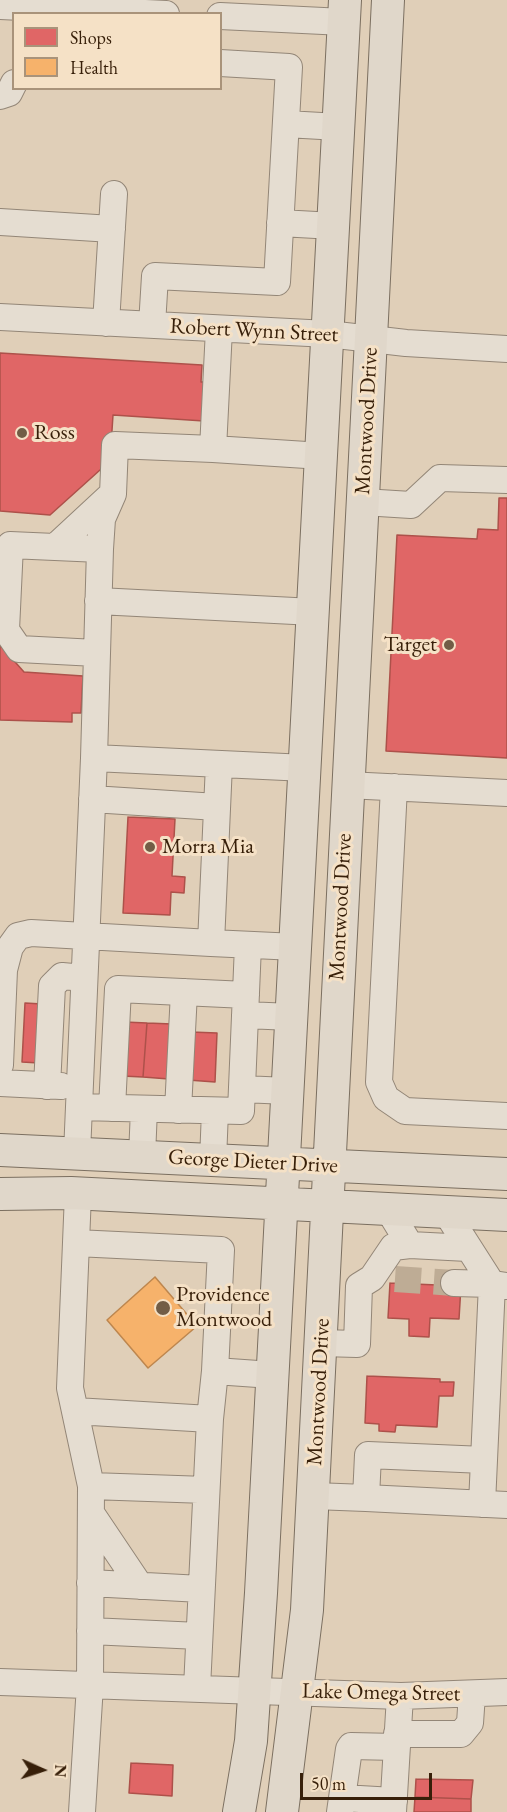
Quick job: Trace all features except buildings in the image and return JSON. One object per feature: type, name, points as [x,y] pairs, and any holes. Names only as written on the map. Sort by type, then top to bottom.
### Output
[{"type":"main road","name":"Montwood Drive","points":[[282,1812],[308,1610],[347,785],[388,0]]},
{"type":"main road","name":"Montwood Drive","points":[[239,1812],[251,1741],[255,1690],[306,775],[344,11]]},
{"type":"main road","points":[[306,775],[347,785]]},
{"type":"main road","name":"George Dieter Drive","points":[[0,1150],[507,1174]]},
{"type":"main road","name":"George Dieter Drive","points":[[0,1194],[78,1194],[507,1215]]},
{"type":"street","points":[[0,6],[88,12],[151,9]]},
{"type":"street","points":[[222,16],[344,11]]},
{"type":"street","points":[[152,325],[155,276],[277,282],[289,67],[222,63]]},
{"type":"street","points":[[0,96],[9,93],[12,87]]},
{"type":"street","points":[[286,124],[339,127]]},
{"type":"street","points":[[106,323],[114,194]]},
{"type":"street","points":[[0,222],[112,229]]},
{"type":"street","points":[[280,223],[334,226]]},
{"type":"street","name":"Robert Wynn Street","points":[[0,317],[328,334],[372,340],[507,349]]},
{"type":"street","points":[[213,449],[219,328]]},
{"type":"street","points":[[77,1153],[94,758],[100,549],[102,519],[112,494],[115,445],[322,456]]},
{"type":"street","points":[[363,502],[411,505],[440,478],[507,480]]},
{"type":"street","points":[[55,547],[112,494]]},
{"type":"street","points":[[96,653],[19,649],[6,630],[10,545],[100,549]]},
{"type":"street","points":[[98,600],[314,612]]},
{"type":"street","points":[[94,758],[219,764],[306,775]]},
{"type":"street","points":[[212,943],[219,764]]},
{"type":"street","points":[[347,785],[507,793]]},
{"type":"street","points":[[394,787],[379,1082],[386,1098],[405,1111],[507,1116]]},
{"type":"street","points":[[92,800],[218,807]]},
{"type":"street","points":[[0,1065],[4,970],[10,947],[9,932],[296,947]]},
{"type":"street","points":[[0,1083],[46,1086],[112,1108],[241,1112],[248,945]]},
{"type":"street","points":[[46,1086],[52,986],[62,976],[84,978]]},
{"type":"street","points":[[112,1108],[118,989],[184,992],[292,1017]]},
{"type":"street","points":[[178,1110],[184,992]]},
{"type":"street","points":[[242,1089],[288,1090]]},
{"type":"street","points":[[142,1156],[144,1109]]},
{"type":"street","points":[[213,1160],[215,1111]]},
{"type":"street","points":[[78,1194],[70,1388],[91,1486],[90,1685],[82,1812]]},
{"type":"street","points":[[388,1209],[410,1245]]},
{"type":"street","points":[[446,1212],[468,1248],[500,1285],[482,1503]]},
{"type":"street","points":[[76,1243],[221,1250],[206,1490],[197,1688]]},
{"type":"street","points":[[321,1343],[357,1344],[376,1284],[393,1247],[410,1245],[468,1248]]},
{"type":"street","points":[[453,1282],[500,1285]]},
{"type":"street","points":[[323,1294],[376,1284]]},
{"type":"street","points":[[215,1371],[272,1376]]},
{"type":"street","points":[[75,1411],[210,1419]]},
{"type":"street","points":[[366,1498],[368,1455],[484,1460]]},
{"type":"street","points":[[91,1486],[206,1490]]},
{"type":"street","points":[[314,1496],[507,1505]]},
{"type":"street","points":[[91,1513],[140,1586]]},
{"type":"street","points":[[90,1583],[201,1589]]},
{"type":"street","points":[[90,1631],[199,1636]]},
{"type":"street","name":"Lake Omega Street","points":[[0,1682],[400,1696],[507,1692]]},
{"type":"street","points":[[400,1696],[397,1740],[393,1807],[341,1805],[351,1746],[397,1740],[461,1734],[470,1723],[472,1694]]},
{"type":"tunnel","points":[[395,1279],[454,1283]]},
{"type":"place","name":"Ross","points":[[22,433]]},
{"type":"place","name":"Target","points":[[449,645]]},
{"type":"place","name":"Morra Mia","points":[[150,847]]},
{"type":"place","name":"Providence Montwood","points":[[163,1308]]}]
